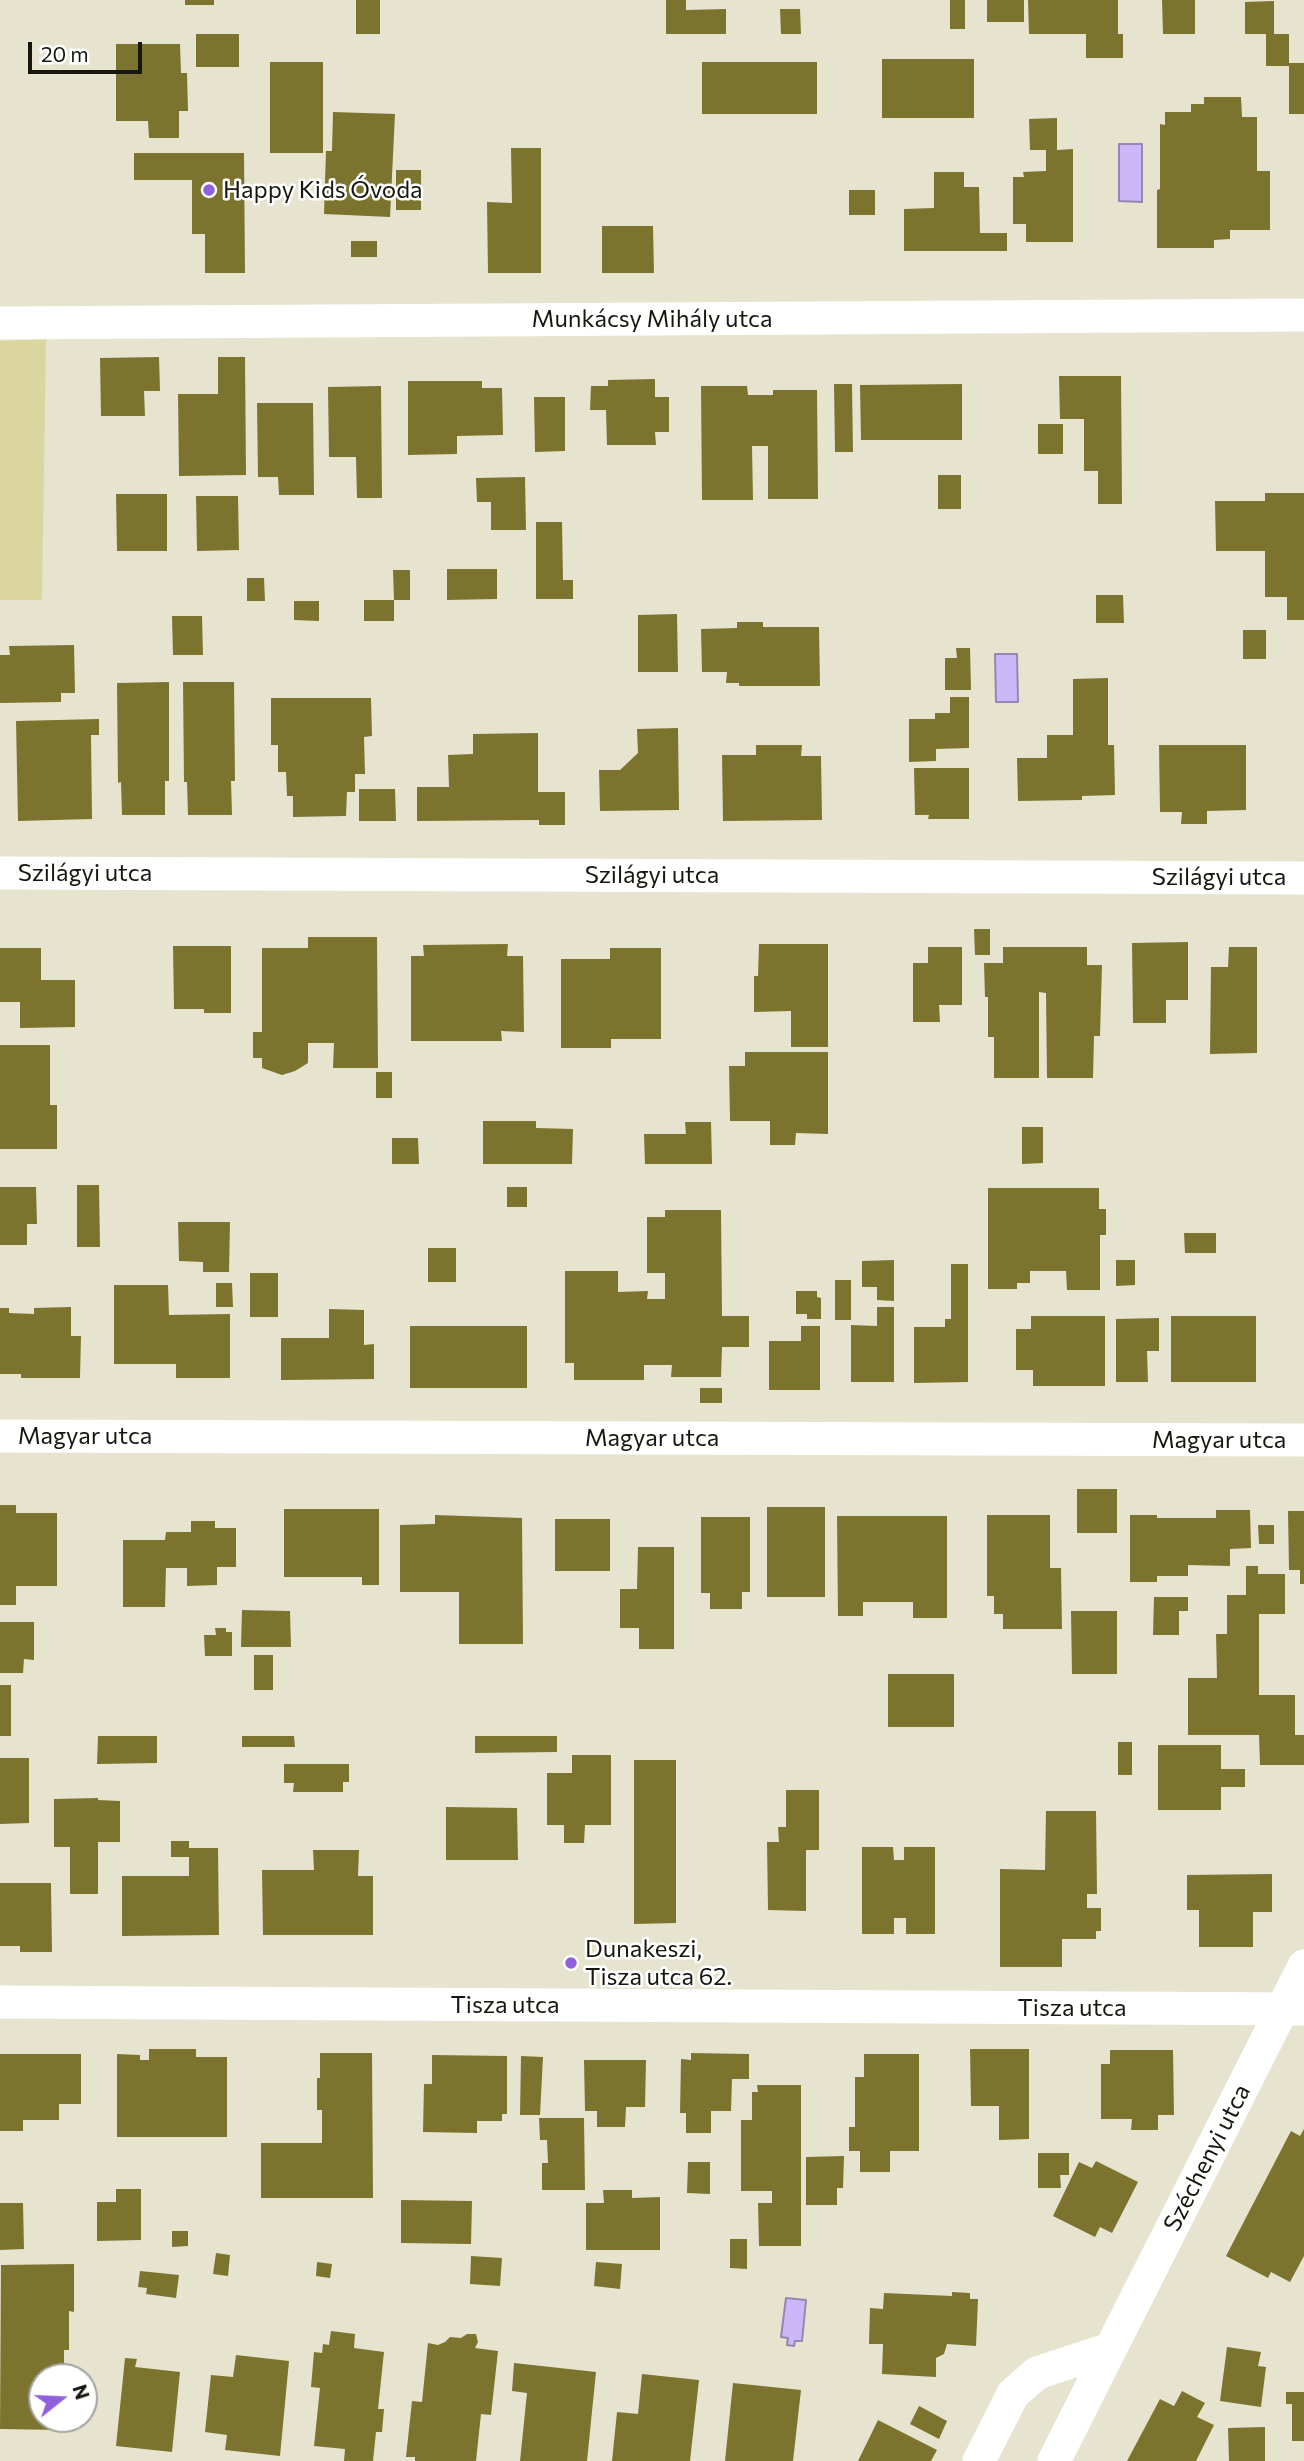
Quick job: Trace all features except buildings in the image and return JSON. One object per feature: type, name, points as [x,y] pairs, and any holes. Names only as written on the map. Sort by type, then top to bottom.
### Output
[{"type":"street","name":"Munkácsy Mihály utca","points":[[0,323],[1304,315]]},
{"type":"street","name":"Szilágyi utca","points":[[0,873],[1304,878]]},
{"type":"street","name":"Magyar utca","points":[[0,1436],[1304,1440]]},
{"type":"street","name":"Széchenyi utca","points":[[1054,2461],[1110,2349],[1293,2009],[1304,1966]]},
{"type":"street","name":"Tisza utca","points":[[0,2003],[1293,2009]]},
{"type":"street","points":[[979,2461],[1013,2394],[1037,2373],[1110,2349]]},
{"type":"shaded area","points":[[1119,144],[1142,144],[1142,202],[1119,201]]},
{"type":"shaded area","points":[[46,339],[42,600],[0,600],[0,341]]},
{"type":"shaded area","points":[[995,654],[1017,654],[1018,702],[996,702]]},
{"type":"shaded area","points":[[786,2298],[806,2300],[802,2341],[795,2341],[794,2346],[787,2345],[788,2338],[781,2337]]},
{"type":"place","name":"Happy Kids Óvoda","points":[[209,190]]},
{"type":"place","name":"Dunakeszi, Tisza utca 62.","points":[[571,1963]]}]
